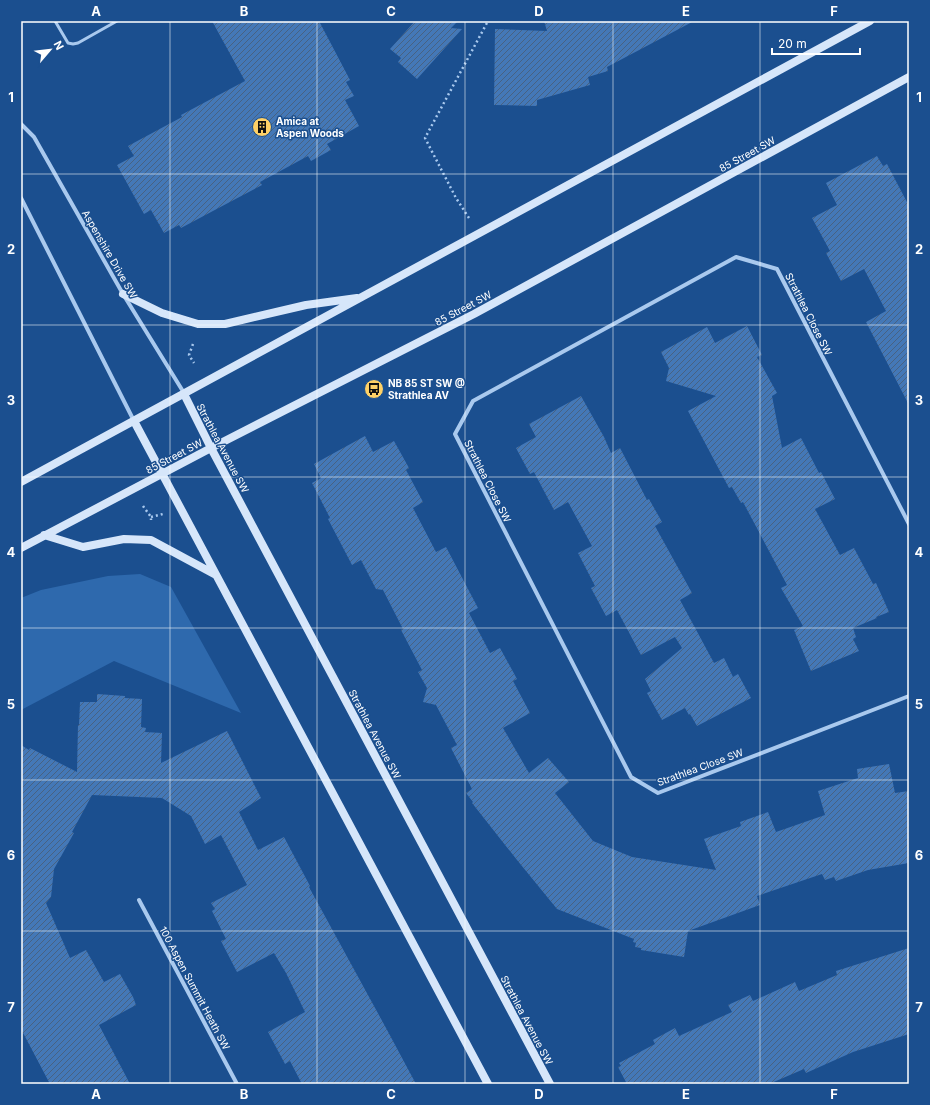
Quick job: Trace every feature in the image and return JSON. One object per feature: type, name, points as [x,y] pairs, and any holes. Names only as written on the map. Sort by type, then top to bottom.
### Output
[{"type":"main road","points":[[21,482],[870,21]]},
{"type":"main road","name":"85 Street SW","points":[[21,548],[211,448],[474,314],[909,78]]},
{"type":"main road","points":[[123,294],[162,313],[198,324],[225,324],[306,305],[361,298]]},
{"type":"main road","name":"Strathlea Avenue SW","points":[[184,394],[211,448],[550,1084]]},
{"type":"main road","points":[[134,421],[488,1084]]},
{"type":"main road","points":[[44,535],[83,547],[124,539],[151,540],[216,574]]},
{"type":"street","name":"Aspenshire Drive SW","points":[[21,124],[34,137],[123,294],[184,394]]},
{"type":"street","points":[[21,198],[134,421]]},
{"type":"street","name":"Strathlea Close SW","points":[[909,524],[777,269],[736,257],[473,401],[455,434],[631,777],[658,793],[909,696]]},
{"type":"street","name":"100 Aspen Summit Heath SW","points":[[139,900],[238,1084]]},
{"type":"lane","points":[[55,21],[68,43],[73,44],[78,43],[117,21]]},
{"type":"path","points":[[478,234],[456,198],[425,138],[488,21]]},
{"type":"path","points":[[193,344],[189,355],[194,363]]},
{"type":"path","points":[[142,504],[151,517],[165,513]]},
{"type":"shaded area","points":[[140,574],[171,587],[241,713],[114,661],[21,710],[21,598],[41,590],[108,576]]},
{"type":"building","name":"Amica at Aspen Woods","points":[[212,21],[319,21],[350,80],[346,82],[354,96],[345,100],[359,126],[327,144],[331,150],[311,161],[308,156],[260,182],[262,185],[181,228],[179,225],[164,233],[151,210],[144,214],[117,165],[134,156],[128,146],[182,117],[181,115],[245,81]]},
{"type":"building","points":[[415,21],[458,21],[451,28],[462,29],[417,79],[398,62],[401,58],[390,49]]},
{"type":"building","points":[[544,21],[694,21],[607,67],[608,71],[588,77],[590,85],[537,100],[537,106],[494,105],[495,29],[547,31]]},
{"type":"building","points":[[877,156],[883,166],[887,164],[909,206],[909,405],[866,322],[886,311],[864,269],[841,281],[826,253],[830,251],[812,218],[837,205],[826,183]]},
{"type":"building","points":[[747,326],[762,355],[757,357],[777,393],[772,396],[782,448],[801,438],[819,473],[821,472],[835,499],[815,509],[840,555],[854,548],[873,584],[876,583],[889,612],[853,628],[856,637],[853,639],[859,651],[811,671],[794,630],[803,626],[781,588],[787,585],[743,502],[741,503],[732,487],[729,488],[688,411],[716,396],[666,381],[669,368],[661,352],[707,327],[715,343]]},
{"type":"building","points":[[581,396],[604,437],[611,453],[620,448],[647,500],[649,499],[662,522],[655,526],[692,593],[680,600],[714,663],[724,658],[733,677],[738,674],[751,698],[697,726],[685,708],[662,720],[647,693],[651,691],[645,679],[682,648],[675,637],[641,655],[617,610],[606,616],[591,588],[595,586],[578,553],[592,546],[568,502],[554,510],[534,472],[530,474],[516,448],[536,437],[529,424]]},
{"type":"building","points":[[365,436],[373,452],[394,441],[409,468],[406,470],[423,502],[413,508],[436,552],[446,547],[478,608],[469,613],[490,653],[500,648],[517,679],[513,681],[530,713],[503,728],[529,773],[548,758],[569,782],[555,793],[593,841],[632,857],[716,870],[704,839],[741,826],[740,822],[768,812],[776,832],[825,815],[818,791],[858,778],[857,769],[889,764],[895,793],[909,791],[909,863],[868,870],[836,881],[834,877],[825,880],[822,874],[757,896],[760,905],[688,931],[684,957],[641,950],[641,948],[635,947],[636,943],[633,942],[634,939],[557,909],[472,803],[473,802],[466,793],[472,789],[451,748],[457,745],[436,705],[423,702],[427,688],[418,672],[422,670],[401,630],[403,629],[383,590],[376,589],[361,560],[352,565],[328,519],[330,518],[312,483],[321,478],[314,464]]},
{"type":"building","points":[[97,694],[142,699],[141,727],[146,728],[145,732],[162,733],[161,763],[227,731],[261,798],[239,812],[258,850],[284,837],[310,886],[309,887],[416,1084],[302,1084],[290,1061],[285,1064],[268,1032],[305,1012],[286,973],[274,953],[237,972],[221,941],[226,939],[212,911],[215,909],[211,903],[247,885],[221,835],[205,844],[191,816],[162,798],[92,795],[72,832],[74,833],[54,869],[51,897],[46,903],[70,958],[86,950],[104,982],[120,974],[133,997],[136,1005],[99,1025],[130,1084],[50,1084],[21,1029],[21,745],[29,750],[30,748],[77,772],[80,702],[97,702]]},
{"type":"building","points":[[909,948],[909,1034],[853,1052],[806,1073],[804,1069],[769,1084],[627,1084],[618,1067],[621,1066],[619,1063],[655,1044],[653,1040],[675,1028],[679,1036],[732,1012],[728,1005],[750,995],[753,1001],[795,982],[799,991],[837,975],[836,971]]},
{"type":"place","name":"Amica at Aspen Woods","points":[[262,127]]},
{"type":"place","name":"NB 85 ST SW @ Strathlea AV","points":[[374,389]]}]
